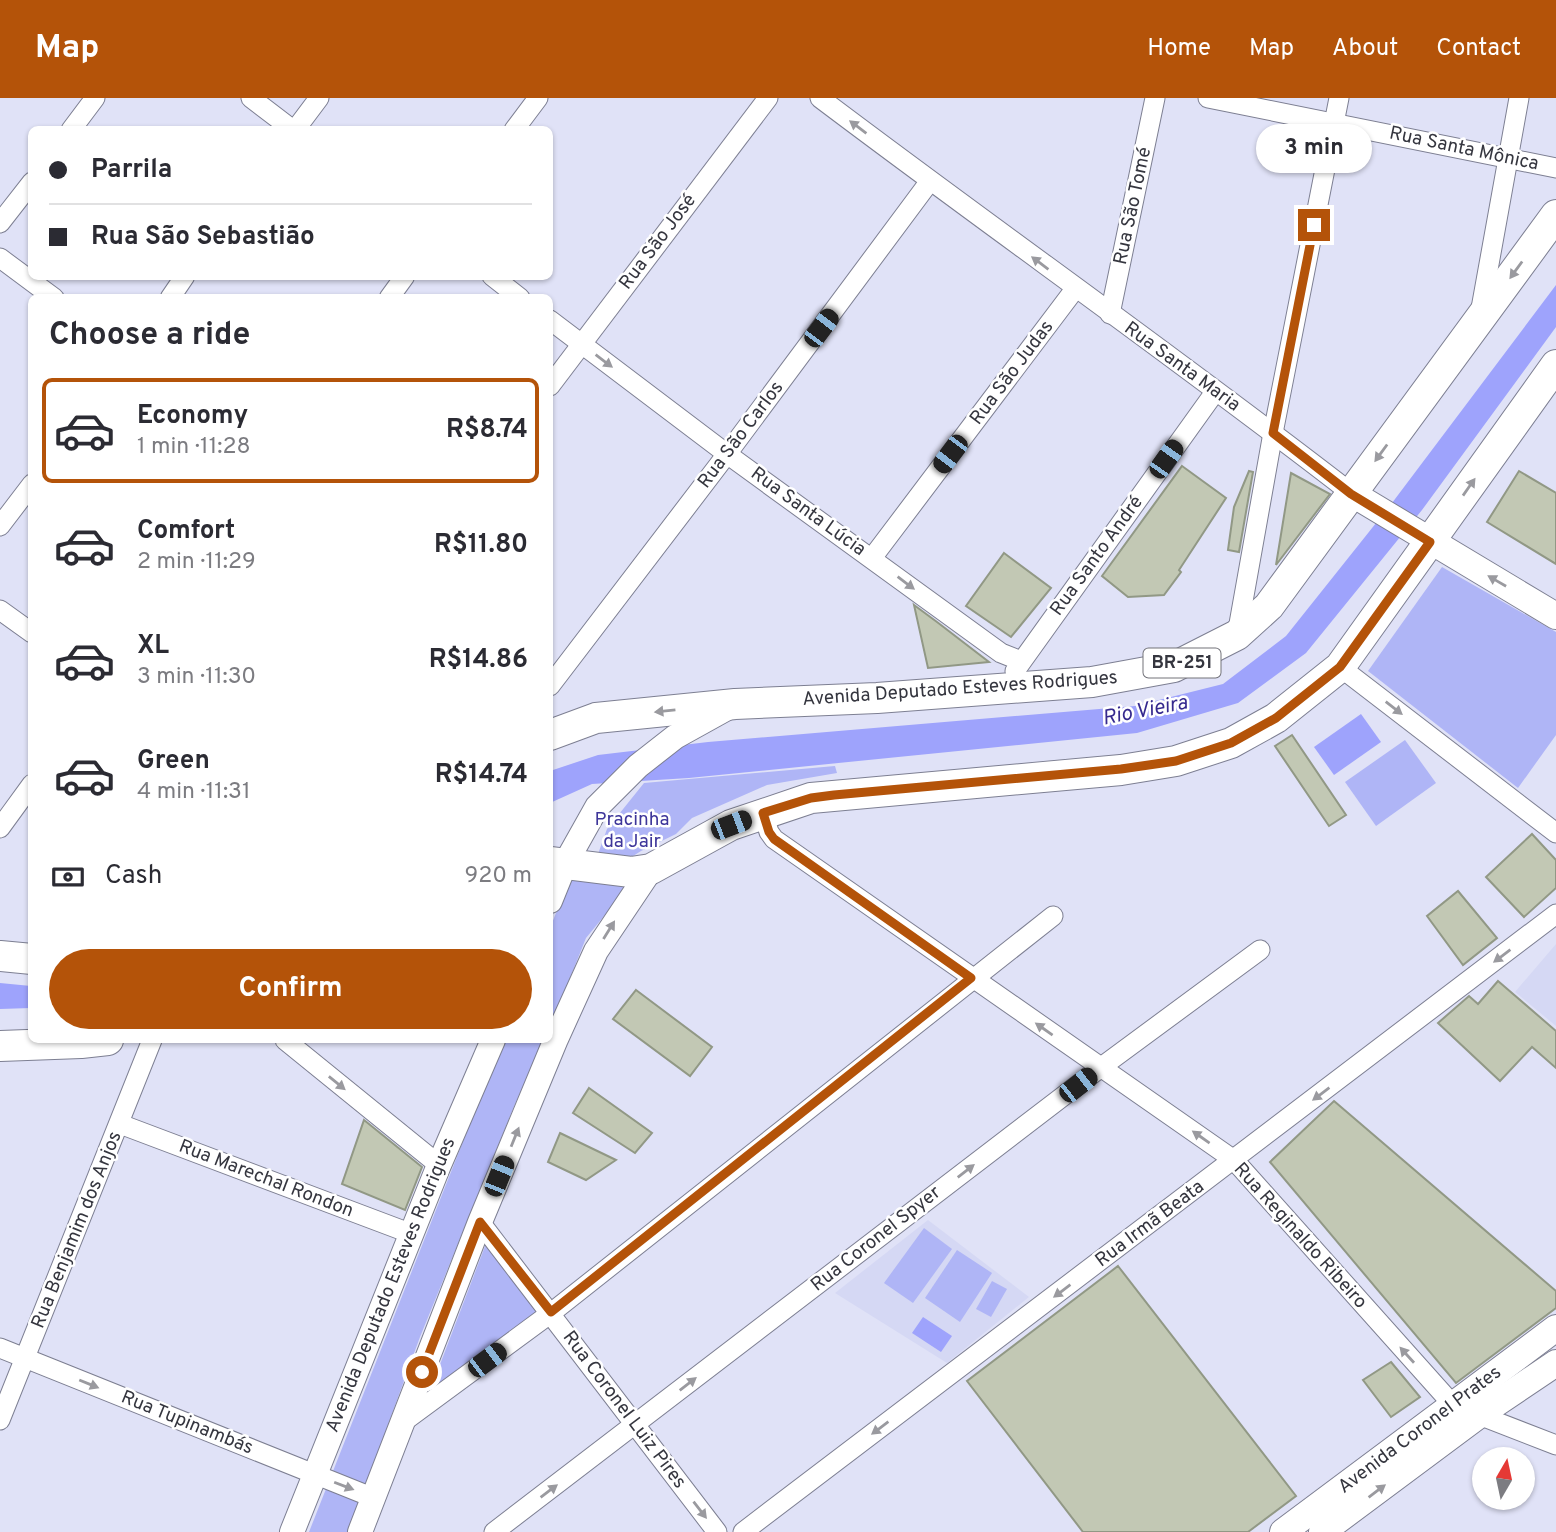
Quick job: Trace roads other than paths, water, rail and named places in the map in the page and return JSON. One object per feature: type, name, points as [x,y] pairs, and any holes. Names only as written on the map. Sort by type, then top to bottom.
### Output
[{"type":"main road","name":"Avenida Deputado Esteves Rodrigues","points":[[553,734],[596,718],[734,704],[877,698],[1092,682],[1174,667],[1237,635],[1269,606],[1359,498],[1478,321],[1556,215]]},
{"type":"main road","points":[[557,863],[631,872],[651,869],[731,825],[811,798],[1121,769],[1176,761],[1231,743],[1276,718],[1340,667],[1420,537],[1556,365]]},
{"type":"main road","name":"Rua Santa Maria","points":[[1359,498],[1420,537],[1556,616]]},
{"type":"main road","points":[[0,956],[28,958]]},
{"type":"main road","points":[[3,1053],[81,1043]]},
{"type":"main road","name":"Avenida Coronel Prates","points":[[1283,1532],[1556,1328]]},
{"type":"main road","name":"Avenida Coronel Prates","points":[[1322,1532],[1479,1415],[1556,1363]]},
{"type":"street","points":[[74,126],[95,98]]},
{"type":"street","points":[[251,98],[289,126]]},
{"type":"street","points":[[297,126],[319,98]]},
{"type":"street","points":[[517,126],[538,98]]},
{"type":"street","name":"Rua São José","points":[[553,382],[768,98]]},
{"type":"street","name":"Rua Santa Maria","points":[[820,98],[1359,498]]},
{"type":"street","name":"Rua São Tomé","points":[[1110,314],[1155,98]]},
{"type":"street","name":"Rua Santa Mônica","points":[[1208,98],[1556,168]]},
{"type":"street","points":[[1237,635],[1273,433],[1339,98]]},
{"type":"street","points":[[1478,321],[1519,98]]},
{"type":"street","name":"Rua São Carlos","points":[[553,674],[727,454],[930,181]]},
{"type":"street","points":[[0,223],[28,187]]},
{"type":"street","points":[[0,258],[28,279]]},
{"type":"street","points":[[30,280],[49,294]]},
{"type":"street","points":[[497,280],[515,294]]},
{"type":"street","name":"Rua São Judas","points":[[872,558],[1075,289]]},
{"type":"street","name":"Rua Santa Lúcia","points":[[553,322],[727,454],[1001,653],[1021,661]]},
{"type":"street","name":"Rua Santo André","points":[[1006,688],[1021,661],[1214,392]]},
{"type":"street","points":[[0,526],[28,489]]},
{"type":"street","points":[[0,610],[28,630]]},
{"type":"street","points":[[1001,653],[1006,688]]},
{"type":"street","points":[[1340,667],[1556,833]]},
{"type":"street","name":"Avenida Deputado Esteves Rodrigues","points":[[553,885],[557,863],[597,807],[638,766],[675,737],[734,704]]},
{"type":"street","points":[[0,828],[28,790]]},
{"type":"street","name":"Rua Reginaldo Ribeiro","points":[[763,813],[774,839],[1234,1160],[1453,1405]]},
{"type":"street","points":[[553,1028],[596,951],[651,869]]},
{"type":"street","name":"Rua Irmã Beata","points":[[743,1532],[1556,914]]},
{"type":"street","points":[[403,1422],[551,1312],[971,978],[1053,916]]},
{"type":"street","name":"Rua Coronel Spyer","points":[[494,1532],[1100,1068],[1260,950]]},
{"type":"street","name":"Rua Benjamim dos Anjos","points":[[0,1420],[151,1043]]},
{"type":"street","points":[[289,1043],[439,1165]]},
{"type":"street","name":"Avenida Deputado Esteves Rodrigues","points":[[292,1532],[439,1165],[492,1043]]},
{"type":"street","points":[[360,1532],[547,1043]]},
{"type":"street","name":"Rua Marechal Rondon","points":[[120,1124],[412,1234]]},
{"type":"street","name":"Rua Coronel Luiz Pires","points":[[480,1222],[717,1532]]},
{"type":"street","name":"Rua Tupinambás","points":[[0,1348],[374,1497]]},
{"type":"street","points":[[1453,1405],[1556,1445]]},
{"type":"water","name":"Rio Vieira","points":[[1556,285],[1556,327],[1422,510],[1306,653],[1238,703],[1137,733],[689,778],[592,784],[553,802],[553,770],[598,755],[708,742],[1135,706],[1223,684],[1286,636],[1392,503]]},
{"type":"water","points":[[1361,714],[1381,742],[1334,775],[1314,747]]},
{"type":"water","points":[[0,983],[28,986],[28,1008],[0,1009]]},
{"type":"water","points":[[923,1317],[952,1336],[941,1352],[912,1333]]},
{"type":"park label","name":"Pracinha da Jair","points":[[632,831]]}]
